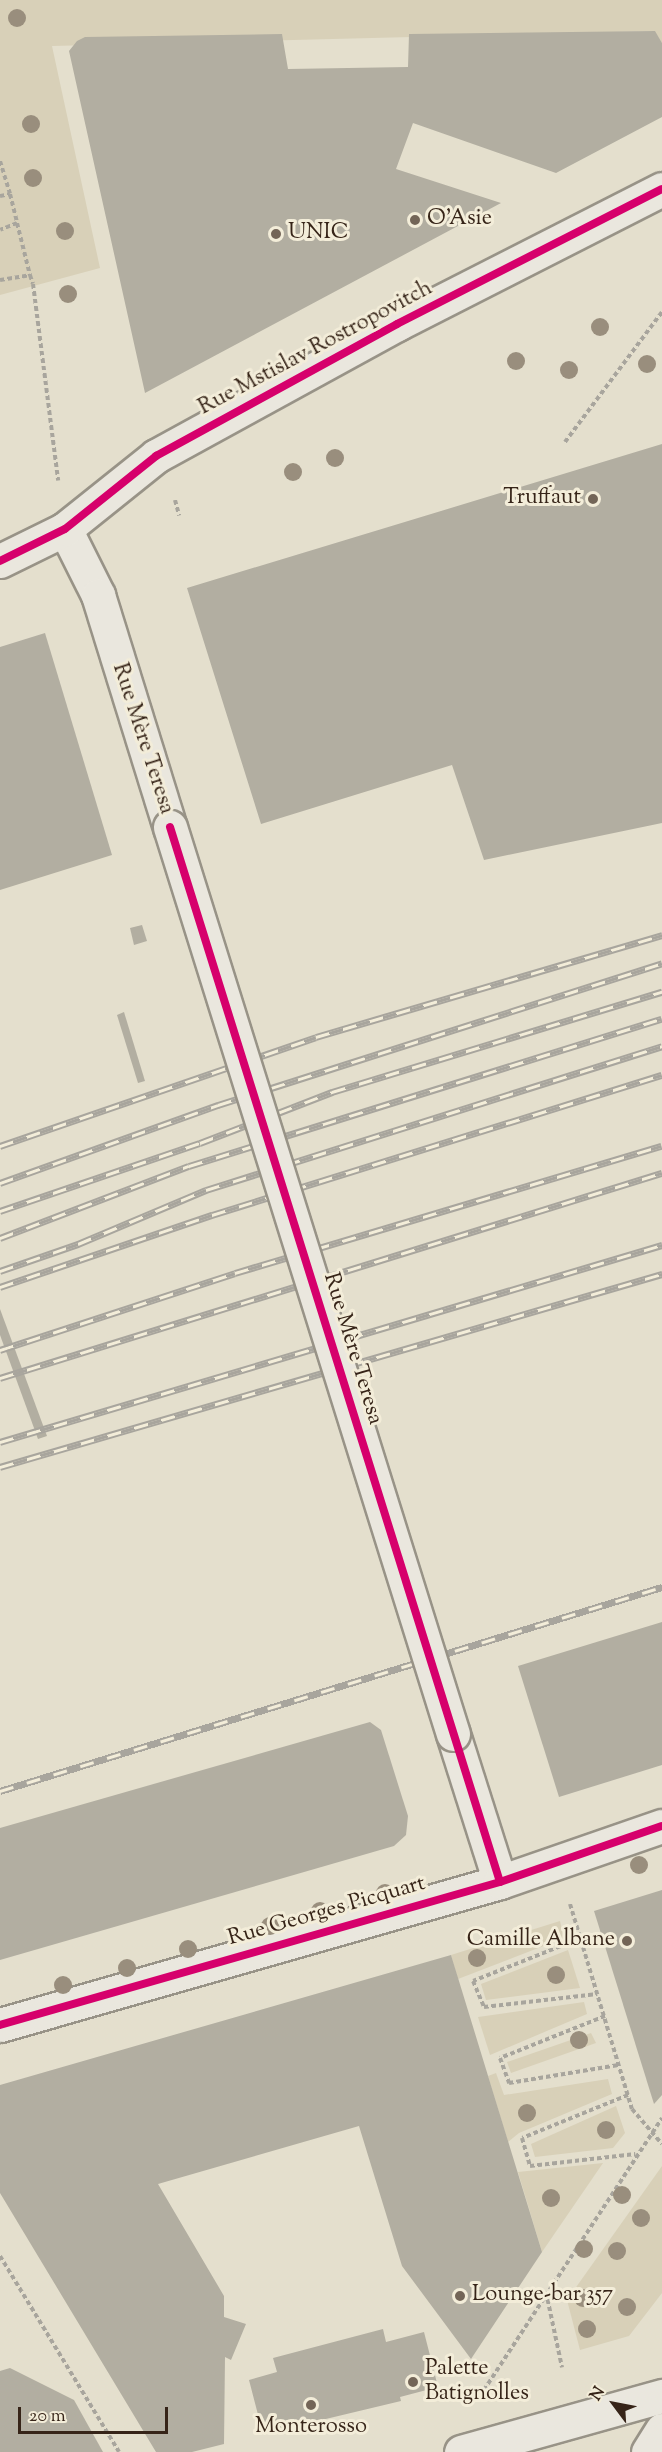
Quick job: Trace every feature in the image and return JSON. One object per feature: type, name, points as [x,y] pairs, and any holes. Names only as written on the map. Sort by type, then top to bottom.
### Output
[{"type":"street","name":"Rue Mstislav Rostropovitch","points":[[0,561],[65,529],[156,456],[397,324],[662,189]]},
{"type":"street","name":"Rue Mère Teresa","points":[[65,529],[98,595],[500,1882]]},
{"type":"street","name":"Rue Georges Picquart","points":[[0,2025],[500,1882],[662,1826]]},
{"type":"street","points":[[461,2452],[662,2396]]},
{"type":"street","points":[[648,2452],[662,2430]]},
{"type":"path","points":[[0,161],[30,275],[65,529]]},
{"type":"path","points":[[0,196],[10,194]]},
{"type":"path","points":[[0,230],[17,223]]},
{"type":"path","points":[[0,280],[30,275]]},
{"type":"path","points":[[565,442],[662,312]]},
{"type":"path","points":[[175,500],[179,515]]},
{"type":"path","points":[[569,1900],[628,2095],[637,2118],[662,2144]]},
{"type":"path","points":[[581,1938],[473,1981],[484,2007],[597,1994]]},
{"type":"path","points":[[605,2016],[500,2058],[509,2083],[619,2066]]},
{"type":"path","points":[[628,2095],[522,2139],[530,2166],[636,2154]]},
{"type":"path","points":[[484,2390],[636,2154],[662,2118]]},
{"type":"path","points":[[0,2256],[119,2452]]},
{"type":"path","points":[[546,2292],[562,2367]]},
{"type":"shaded area","points":[[0,0],[662,0],[662,43],[654,31],[52,46],[100,268],[0,295]]},
{"type":"shaded area","points":[[560,1921],[564,1938],[458,1979],[451,1955]]},
{"type":"shaded area","points":[[568,1950],[580,1988],[486,2000],[481,1984]]},
{"type":"shaded area","points":[[584,2002],[587,2014],[490,2055],[478,2017]]},
{"type":"shaded area","points":[[591,2033],[596,2043],[511,2073],[507,2062]]},
{"type":"shaded area","points":[[496,2073],[504,2095],[608,2079],[612,2094],[519,2133],[508,2142],[488,2076]]},
{"type":"shaded area","points":[[616,2106],[625,2133],[613,2148],[535,2157],[531,2144]]},
{"type":"shaded area","points":[[603,2163],[542,2252],[518,2172]]},
{"type":"shaded area","points":[[662,2166],[662,2293],[629,2336],[580,2350],[567,2300]]},
{"type":"building","name":"UNIC","points":[[655,31],[662,43],[662,117],[556,173],[413,123],[396,169],[501,203],[145,393],[69,51],[77,41],[85,37],[282,34],[288,69],[408,67],[409,34]]},
{"type":"building","points":[[662,444],[662,823],[484,860],[452,765],[261,824],[187,588]]},
{"type":"building","points":[[45,633],[112,855],[0,890],[0,647]]},
{"type":"building","points":[[142,925],[147,941],[134,945],[130,928]]},
{"type":"building","points":[[124,1012],[145,1081],[138,1083],[117,1015]]},
{"type":"building","points":[[0,1309],[47,1436],[38,1439],[0,1335]]},
{"type":"building","points":[[662,1622],[662,1765],[559,1797],[518,1666]]},
{"type":"building","points":[[370,1722],[381,1730],[408,1816],[406,1835],[394,1846],[0,1960],[0,1828]]},
{"type":"building","points":[[662,1890],[662,2095],[654,2104],[594,1911]]},
{"type":"building","points":[[451,1955],[542,2252],[471,2359],[402,2266],[359,2126],[158,2184],[224,2296],[224,2317],[246,2324],[231,2360],[225,2357],[224,2444],[192,2452],[156,2452],[0,2193],[0,2085]]},
{"type":"building","points":[[383,2329],[386,2342],[424,2332],[438,2387],[400,2397],[401,2401],[263,2434],[249,2380],[277,2372],[273,2358]]},
{"type":"building","points":[[10,2368],[74,2400],[103,2452],[0,2452],[0,2371]]},
{"type":"railway","points":[[0,1146],[316,1037],[662,935]]},
{"type":"railway","points":[[0,1183],[218,1105],[662,963]]},
{"type":"railway","points":[[0,1211],[200,1143],[332,1092],[662,992]]},
{"type":"railway","points":[[0,1238],[189,1166],[662,1019]]},
{"type":"railway","points":[[0,1271],[78,1244],[206,1190],[662,1046]]},
{"type":"railway","points":[[0,1287],[212,1215],[662,1075]]},
{"type":"railway","points":[[0,1350],[235,1273],[662,1146]]},
{"type":"railway","points":[[0,1378],[662,1173]]},
{"type":"railway","points":[[0,1442],[662,1245]]},
{"type":"railway","points":[[0,1467],[662,1274]]},
{"type":"railway","points":[[0,1791],[662,1587]]},
{"type":"cycle path","points":[[0,561],[65,529],[156,456],[397,324],[662,189]]},
{"type":"cycle path","points":[[170,827],[500,1882]]},
{"type":"cycle path","points":[[0,2025],[500,1882],[662,1826]]},
{"type":"place","name":"O'Asie","points":[[415,220]]},
{"type":"place","name":"UNIC","points":[[276,234]]},
{"type":"place","name":"Truffaut","points":[[593,499]]},
{"type":"place","name":"Camille Albane","points":[[627,1941]]},
{"type":"place","name":"Lounge-bar 357","points":[[460,2296]]},
{"type":"place","name":"Palette Batignolles","points":[[413,2382]]},
{"type":"place","name":"Monterosso","points":[[311,2405]]}]
